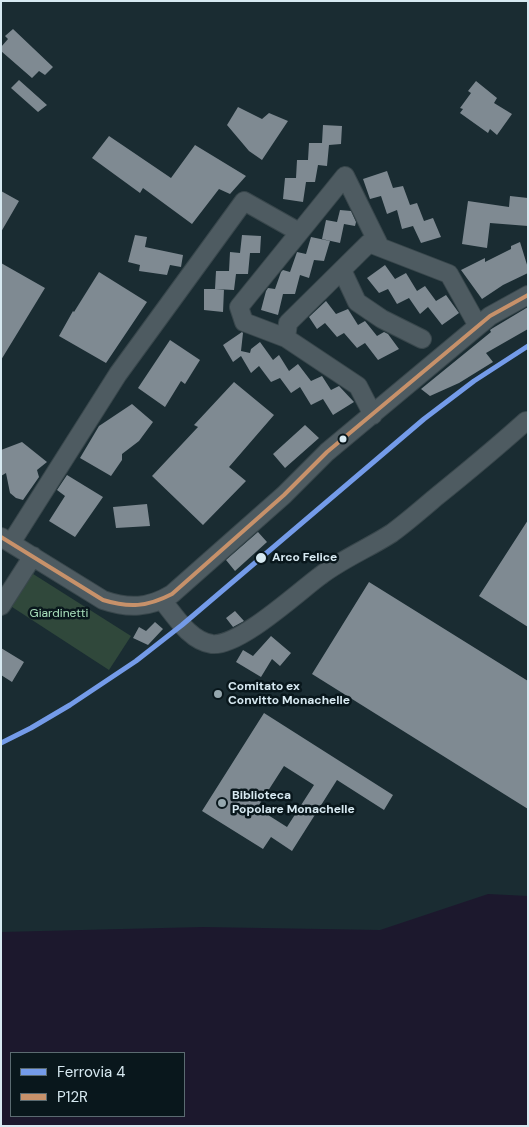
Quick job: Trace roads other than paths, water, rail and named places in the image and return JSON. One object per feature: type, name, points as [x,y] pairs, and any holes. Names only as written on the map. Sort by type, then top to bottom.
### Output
[{"type":"street","points":[[373,415],[358,386],[286,338],[244,322],[239,308],[345,176],[380,247]]},
{"type":"street","points":[[299,232],[244,201],[118,374],[6,540],[103,600],[132,607],[162,600],[172,594],[232,542],[284,495],[327,452],[478,326],[490,316],[528,295]]},
{"type":"street","points":[[286,338],[288,323],[369,243],[449,274],[478,326]]},
{"type":"street","points":[[342,270],[357,302],[382,319],[422,339]]},
{"type":"street","points":[[162,600],[182,626],[202,641],[213,644],[230,640],[262,621],[322,574],[393,532],[493,451],[526,421]]},
{"type":"street","points":[[1,606],[33,556]]},
{"type":"rail line","name":"4","points":[[1,743],[70,705],[136,661],[182,625],[424,419],[474,381],[528,346]]},
{"type":"place","name":"Arco Felice","points":[[261,558]]},
{"type":"place","name":"Comitato ex Convitto Monachelle","points":[[218,694]]},
{"type":"place","name":"Biblioteca Popolare Monachelle","points":[[222,803]]},
{"type":"park label","name":"Giardinetti","points":[[59,614]]}]
